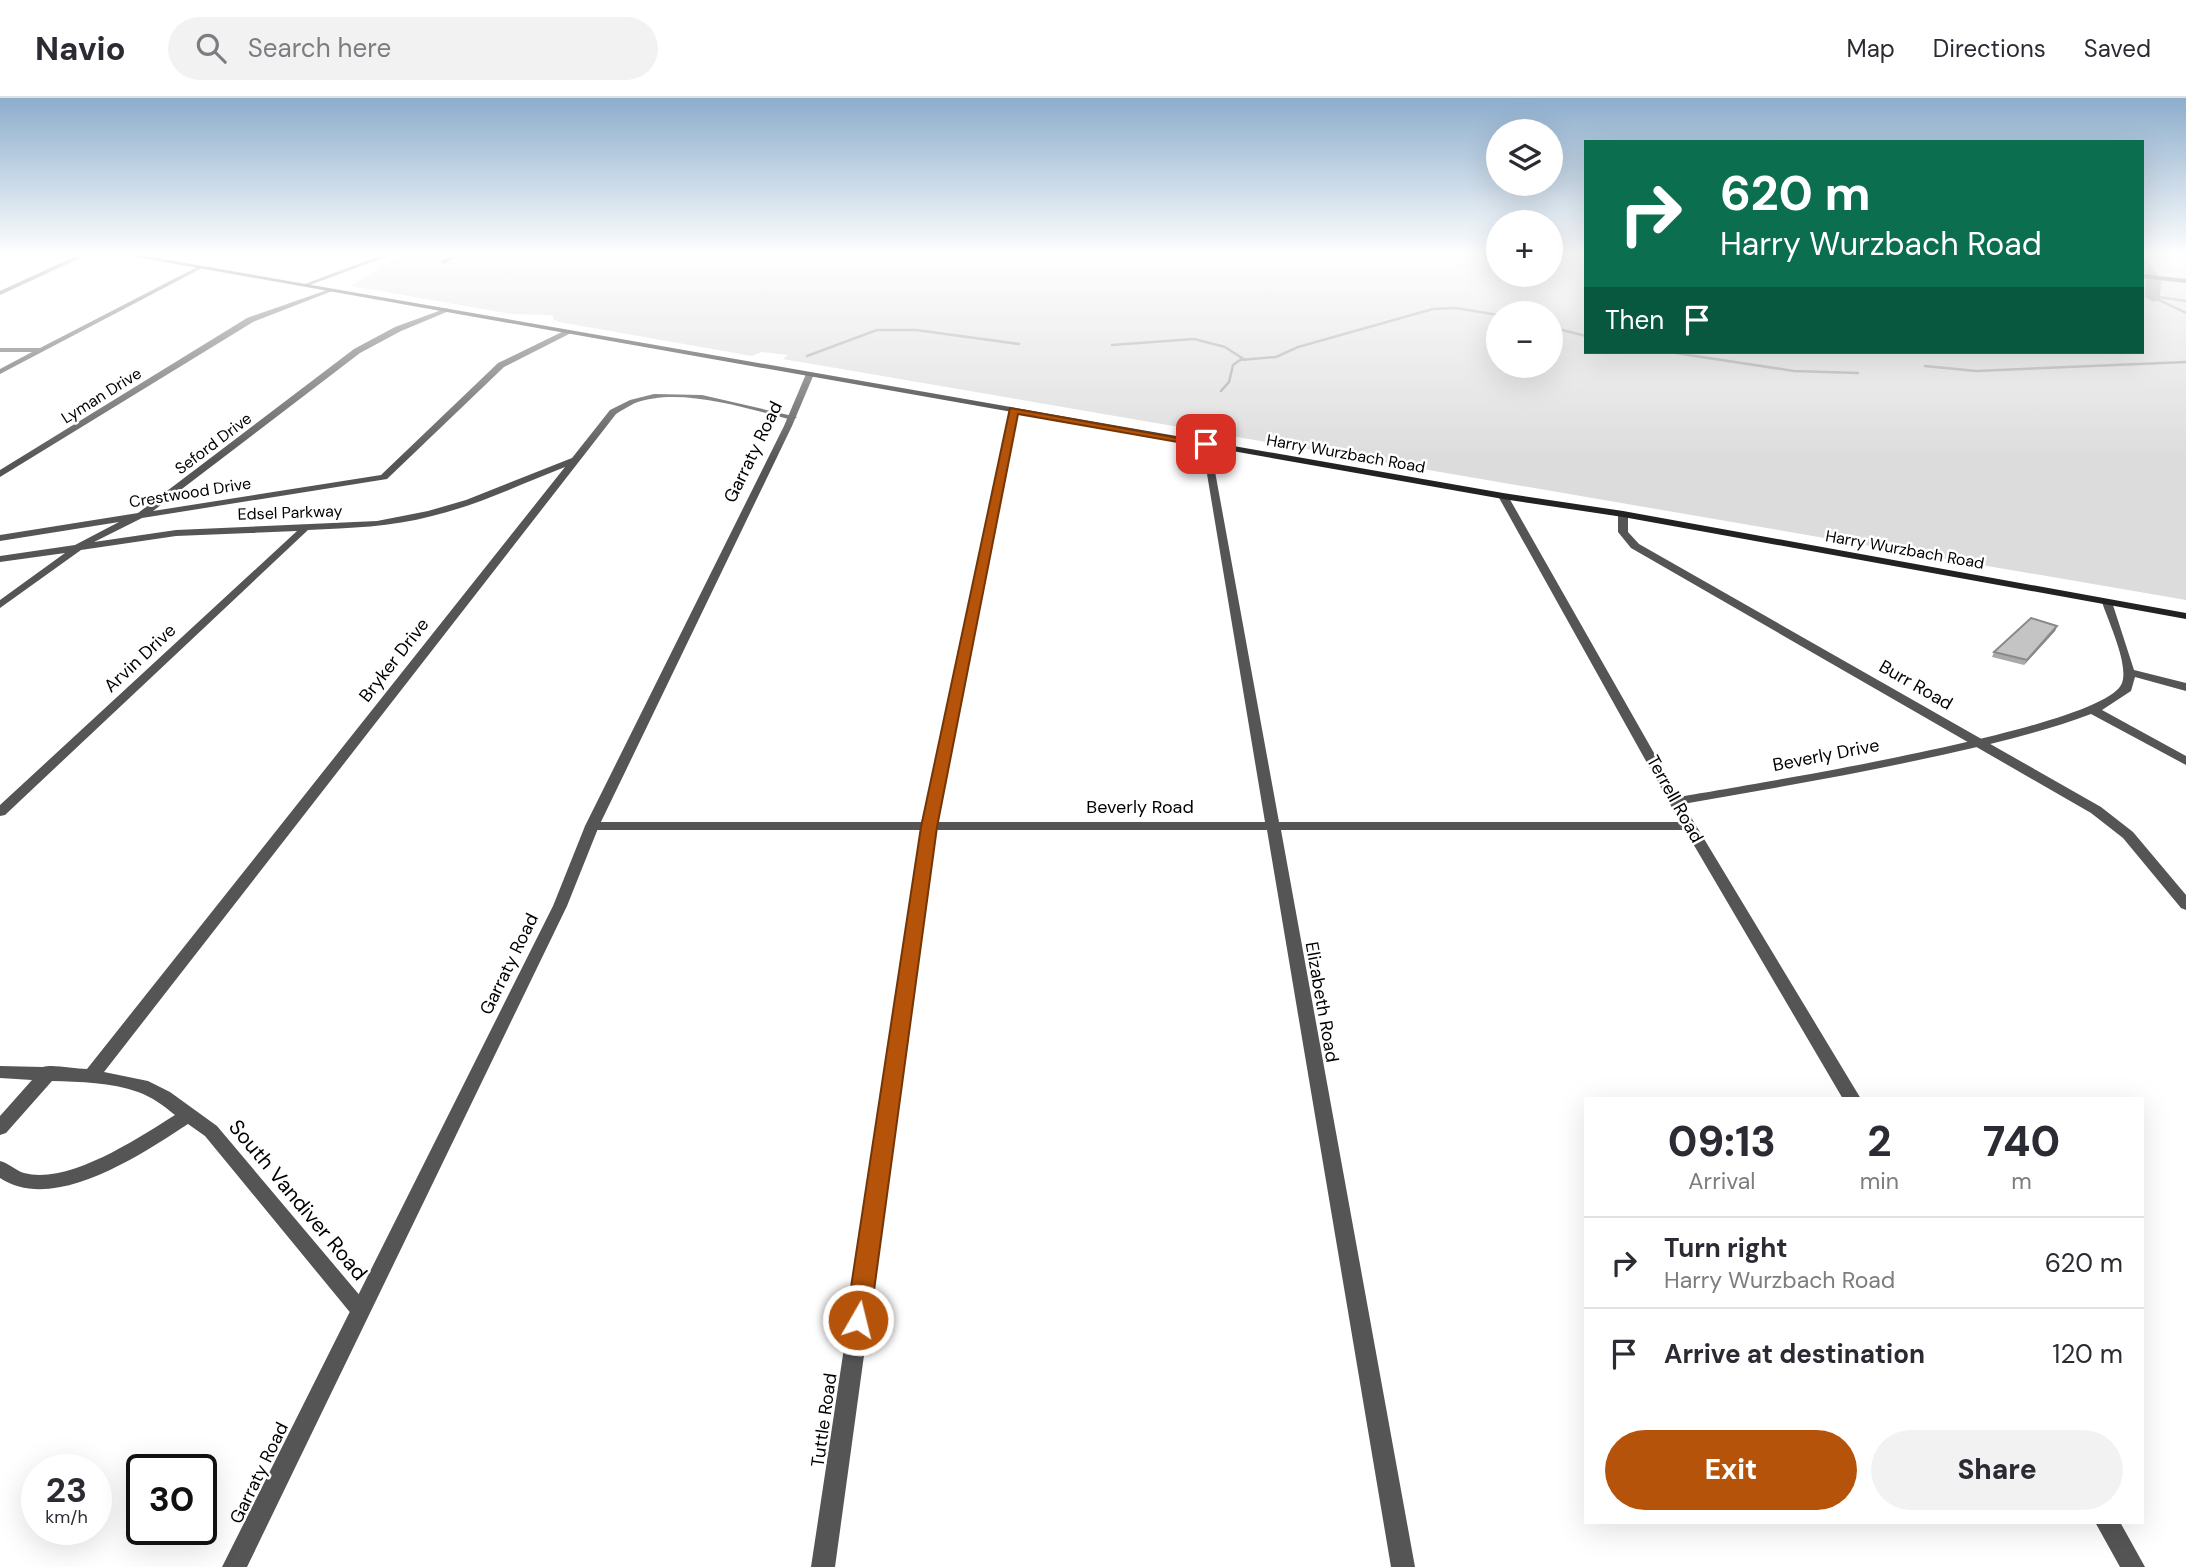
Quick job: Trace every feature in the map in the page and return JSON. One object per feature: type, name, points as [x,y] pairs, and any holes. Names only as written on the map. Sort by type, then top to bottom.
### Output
[{"type":"main road","name":"Harry Wurzbach Road","points":[[522,324],[1503,496],[1623,514],[2186,616]]},
{"type":"street","points":[[0,372],[92,324]]},
{"type":"street","name":"Lyman Drive","points":[[0,474],[244,324]]},
{"type":"street","name":"Seford Drive","points":[[0,605],[80,546],[141,516],[357,351],[412,324]]},
{"type":"street","name":"Crestwood Drive","points":[[0,538],[384,477],[501,365],[569,332]]},
{"type":"street","points":[[0,350],[41,350]]},
{"type":"street","name":"Garraty Road","points":[[234,1567],[560,906],[592,826],[793,417],[810,374]]},
{"type":"street","name":"Bryker Drive","points":[[90,1076],[613,412],[641,399],[689,397],[793,417]]},
{"type":"street","name":"Tuttle Road","points":[[822,1567],[929,827],[1014,410]]},
{"type":"street","name":"Elizabeth Road","points":[[1206,444],[1403,1567]]},
{"type":"street","name":"Edsel Parkway","points":[[0,559],[176,533],[303,530],[377,523],[430,514],[469,502],[573,460]]},
{"type":"street","name":"Terrell Road","points":[[1503,496],[1689,826],[1851,1097]]},
{"type":"street","name":"Burr Road","points":[[1623,514],[1625,538],[1635,546],[1982,743],[2113,822],[2157,866],[2186,905]]},
{"type":"street","name":"Arvin Drive","points":[[0,812],[303,530]]},
{"type":"street","points":[[2107,602],[2130,672],[2186,687]]},
{"type":"street","name":"Beverly Drive","points":[[1677,802],[1982,743],[2095,711],[2120,698],[2128,687],[2130,672]]},
{"type":"street","points":[[2095,711],[2186,761]]},
{"type":"street","name":"Beverly Road","points":[[592,826],[1689,826]]},
{"type":"street","name":"South Vandiver Road","points":[[0,1072],[49,1072],[90,1076],[142,1086],[189,1115],[211,1131],[245,1169],[269,1203],[360,1310]]},
{"type":"street","points":[[0,1128],[49,1072]]},
{"type":"street","points":[[0,1168],[18,1179],[30,1182],[64,1179],[100,1166],[189,1115]]},
{"type":"street","points":[[2107,1524],[2133,1567]]},
{"type":"shaded area","points":[[568,324],[1486,324],[1486,378],[1563,378],[1563,324],[1584,324],[1584,354],[2144,354],[2144,324],[2186,324],[2186,600],[783,359],[788,355],[761,352],[752,356]]},
{"type":"building","points":[[2031,618],[2057,626],[2027,660],[1994,652]]},
{"type":"waterway","points":[[1244,360],[1276,357],[1298,347],[1381,324]]},
{"type":"waterway","points":[[807,356],[877,330],[916,330],[1019,344]]},
{"type":"waterway","points":[[1563,330],[1584,336]]},
{"type":"waterway","points":[[1112,345],[1194,339],[1225,347],[1244,360]]},
{"type":"waterway","points":[[1682,354],[1794,371],[1858,373]]},
{"type":"waterway","points":[[1221,391],[1229,382],[1233,365],[1244,360]]},
{"type":"waterway","points":[[1925,366],[1976,371],[2186,362]]},
{"type":"route","points":[[858,1320],[929,827],[976,583],[1014,410],[1206,444]]}]
